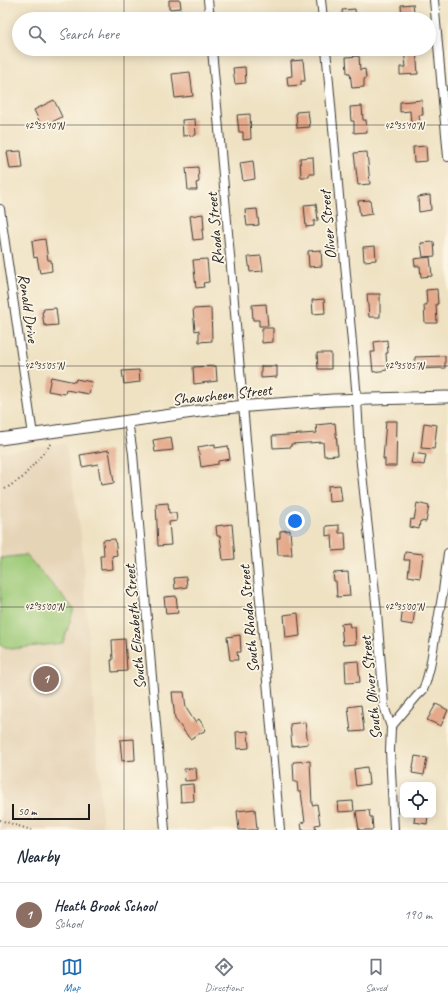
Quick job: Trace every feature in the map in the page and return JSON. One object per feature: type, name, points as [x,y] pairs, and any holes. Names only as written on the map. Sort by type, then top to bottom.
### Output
[{"type":"main road","name":"Shawsheen Street","points":[[0,439],[33,436],[200,410],[357,399],[448,397]]},
{"type":"street","points":[[208,0],[209,12]]},
{"type":"street","points":[[321,0],[322,12]]},
{"type":"street","points":[[434,0],[435,12]]},
{"type":"street","points":[[436,22],[448,157]]},
{"type":"street","name":"Rhoda Street","points":[[213,56],[244,406]]},
{"type":"street","name":"Oliver Street","points":[[327,56],[357,399]]},
{"type":"street","name":"Ronald Drive","points":[[0,209],[33,436]]},
{"type":"street","name":"South Oliver Street","points":[[357,399],[360,454],[377,612],[384,706],[391,727],[390,751],[394,830]]},
{"type":"street","name":"South Rhoda Street","points":[[244,406],[280,830]]},
{"type":"street","name":"South Elizabeth Street","points":[[128,421],[133,454],[165,830]]},
{"type":"street","points":[[391,727],[423,690],[426,682],[430,667],[448,554]]},
{"type":"path","points":[[5,489],[22,478],[54,440],[52,432]]},
{"type":"path","points":[[0,820],[31,830]]},
{"type":"shaded area","points":[[66,444],[81,534],[103,830],[0,830],[0,452]]},
{"type":"green space","points":[[26,555],[74,609],[63,643],[11,649],[0,645],[0,558]]},
{"type":"building","points":[[169,0],[180,0],[181,8],[169,9]]},
{"type":"building","points":[[413,4],[414,12],[402,12],[401,5]]},
{"type":"building","points":[[355,9],[355,12],[342,12],[342,10]]},
{"type":"building","points":[[359,56],[360,70],[365,69],[366,78],[364,79],[364,87],[352,88],[350,73],[347,73],[346,57]]},
{"type":"building","points":[[405,56],[417,56],[418,74],[400,75],[400,67],[406,67]]},
{"type":"building","points":[[303,60],[305,81],[301,81],[301,85],[288,86],[287,77],[292,76],[291,61]]},
{"type":"building","points":[[245,67],[246,83],[235,84],[233,68]]},
{"type":"building","points":[[190,72],[193,96],[175,98],[172,74]]},
{"type":"building","points":[[54,100],[62,117],[42,127],[34,110]]},
{"type":"building","points":[[422,100],[423,115],[419,115],[420,123],[411,124],[410,111],[400,112],[400,102]]},
{"type":"building","points":[[362,106],[363,120],[366,120],[367,132],[354,133],[354,121],[351,121],[350,107]]},
{"type":"building","points":[[308,111],[310,127],[297,128],[296,112]]},
{"type":"building","points":[[250,114],[251,139],[243,140],[243,132],[239,132],[237,115]]},
{"type":"building","points":[[195,119],[196,135],[183,136],[182,120]]},
{"type":"building","points":[[426,146],[427,161],[414,162],[413,147]]},
{"type":"building","points":[[21,151],[23,168],[10,169],[7,152]]},
{"type":"building","points":[[367,152],[370,184],[358,185],[354,153]]},
{"type":"building","points":[[313,157],[314,174],[309,174],[309,177],[301,177],[300,158]]},
{"type":"building","points":[[253,161],[255,179],[243,181],[240,163]]},
{"type":"building","points":[[198,167],[199,182],[196,183],[197,190],[188,190],[186,168]]},
{"type":"building","points":[[430,195],[431,210],[419,212],[418,197]]},
{"type":"building","points":[[370,200],[372,214],[360,216],[358,201]]},
{"type":"building","points":[[316,204],[318,220],[314,221],[314,226],[306,227],[304,205]]},
{"type":"building","points":[[257,209],[259,225],[247,226],[245,210]]},
{"type":"building","points":[[203,214],[203,239],[193,240],[190,216]]},
{"type":"building","points":[[45,239],[48,260],[51,260],[52,271],[40,273],[37,257],[34,258],[32,241]]},
{"type":"building","points":[[434,242],[435,256],[423,257],[421,243]]},
{"type":"building","points":[[375,246],[376,260],[364,261],[363,247]]},
{"type":"building","points":[[321,250],[322,266],[309,267],[308,251]]},
{"type":"building","points":[[261,256],[263,271],[250,272],[248,257]]},
{"type":"building","points":[[430,257],[432,276],[421,277],[420,266],[415,266],[414,259]]},
{"type":"building","points":[[207,259],[209,282],[203,283],[204,287],[196,288],[193,260]]},
{"type":"building","points":[[437,289],[437,323],[425,323],[424,305],[427,305],[426,290]]},
{"type":"building","points":[[367,294],[380,294],[380,317],[369,317]]},
{"type":"building","points":[[324,299],[325,313],[313,314],[312,300]]},
{"type":"building","points":[[266,304],[268,326],[259,326],[259,320],[253,320],[252,305]]},
{"type":"building","points":[[56,308],[58,325],[44,325],[43,309]]},
{"type":"building","points":[[211,308],[212,341],[199,342],[199,330],[195,331],[193,309]]},
{"type":"building","points":[[262,328],[273,328],[273,342],[262,343]]},
{"type":"building","points":[[387,340],[387,370],[373,372],[371,352],[375,352],[374,342]]},
{"type":"building","points":[[317,353],[331,353],[331,369],[318,369]]},
{"type":"building","points":[[445,356],[445,368],[415,369],[415,357]]},
{"type":"building","points":[[216,366],[217,381],[194,384],[193,367]]},
{"type":"building","points":[[261,366],[277,366],[277,377],[261,378]]},
{"type":"building","points":[[139,370],[140,382],[124,384],[122,371]]},
{"type":"building","points":[[51,377],[75,382],[76,379],[92,382],[89,394],[66,390],[65,394],[48,391]]},
{"type":"building","points":[[386,421],[397,421],[396,466],[385,466],[385,459],[383,459]]},
{"type":"building","points":[[335,423],[338,455],[324,456],[323,442],[291,444],[291,447],[273,448],[272,436],[317,433],[316,425]]},
{"type":"building","points":[[424,423],[437,425],[434,449],[421,448]]},
{"type":"building","points":[[171,437],[173,450],[155,452],[153,440]]},
{"type":"building","points":[[215,444],[215,448],[228,446],[230,459],[218,461],[218,464],[201,467],[198,447]]},
{"type":"building","points":[[109,450],[114,483],[101,485],[98,464],[82,467],[80,455]]},
{"type":"building","points":[[413,453],[426,455],[424,465],[411,463]]},
{"type":"building","points":[[340,485],[342,501],[329,502],[328,486]]},
{"type":"building","points":[[168,503],[169,513],[176,513],[177,521],[169,522],[171,545],[158,546],[156,504]]},
{"type":"building","points":[[417,503],[429,506],[426,522],[420,521],[419,529],[410,527],[411,519],[414,520]]},
{"type":"building","points":[[232,524],[235,559],[223,560],[220,536],[217,536],[216,526]]},
{"type":"building","points":[[339,525],[339,533],[345,533],[346,550],[333,551],[332,535],[326,536],[326,526]]},
{"type":"building","points":[[290,530],[292,555],[278,555],[277,538],[280,538],[280,531]]},
{"type":"building","points":[[115,539],[117,555],[112,556],[113,569],[101,570],[100,556],[104,556],[103,540]]},
{"type":"building","points":[[405,552],[423,554],[420,578],[408,576],[410,560],[404,560]]},
{"type":"building","points":[[348,572],[350,596],[337,597],[336,581],[334,581],[333,573]]},
{"type":"building","points":[[186,577],[187,587],[175,589],[174,578]]},
{"type":"building","points":[[176,596],[178,613],[166,614],[164,597]]},
{"type":"building","points":[[403,606],[415,608],[413,625],[401,623]]},
{"type":"building","points":[[298,613],[300,636],[286,638],[284,615]]},
{"type":"building","points":[[349,623],[350,627],[355,627],[356,644],[343,645],[341,624]]},
{"type":"building","points":[[240,635],[241,652],[237,652],[238,660],[230,660],[227,637]]},
{"type":"building","points":[[125,639],[127,671],[112,672],[112,640]]},
{"type":"building","points":[[358,661],[360,682],[346,683],[345,662]]},
{"type":"building","points":[[172,692],[184,692],[186,708],[195,722],[199,719],[206,730],[190,739],[175,719]]},
{"type":"building","points":[[436,704],[448,710],[441,726],[427,720]]},
{"type":"building","points":[[361,705],[364,731],[351,732],[348,707]]},
{"type":"building","points":[[305,722],[308,744],[292,746],[290,724]]},
{"type":"building","points":[[248,731],[249,748],[237,749],[236,732]]},
{"type":"building","points":[[134,739],[135,760],[122,761],[120,740]]},
{"type":"building","points":[[415,756],[427,758],[424,775],[412,773]]},
{"type":"building","points":[[310,761],[312,805],[317,804],[320,824],[315,825],[316,830],[302,830],[301,823],[305,822],[301,792],[298,792],[297,782],[294,782],[293,762]]},
{"type":"building","points":[[367,767],[369,784],[356,786],[354,769]]},
{"type":"building","points":[[196,768],[197,780],[185,781],[184,769]]},
{"type":"building","points":[[193,784],[194,801],[181,802],[180,785]]},
{"type":"building","points":[[353,801],[354,811],[339,812],[338,802]]},
{"type":"building","points":[[255,809],[257,830],[239,830],[237,811]]},
{"type":"building","points":[[369,810],[370,817],[372,817],[373,830],[359,830],[356,811]]},
{"type":"building","points":[[415,818],[428,818],[427,824],[414,822]]},
{"type":"place","name":"Heath Brook School","points":[[46,679]]}]
